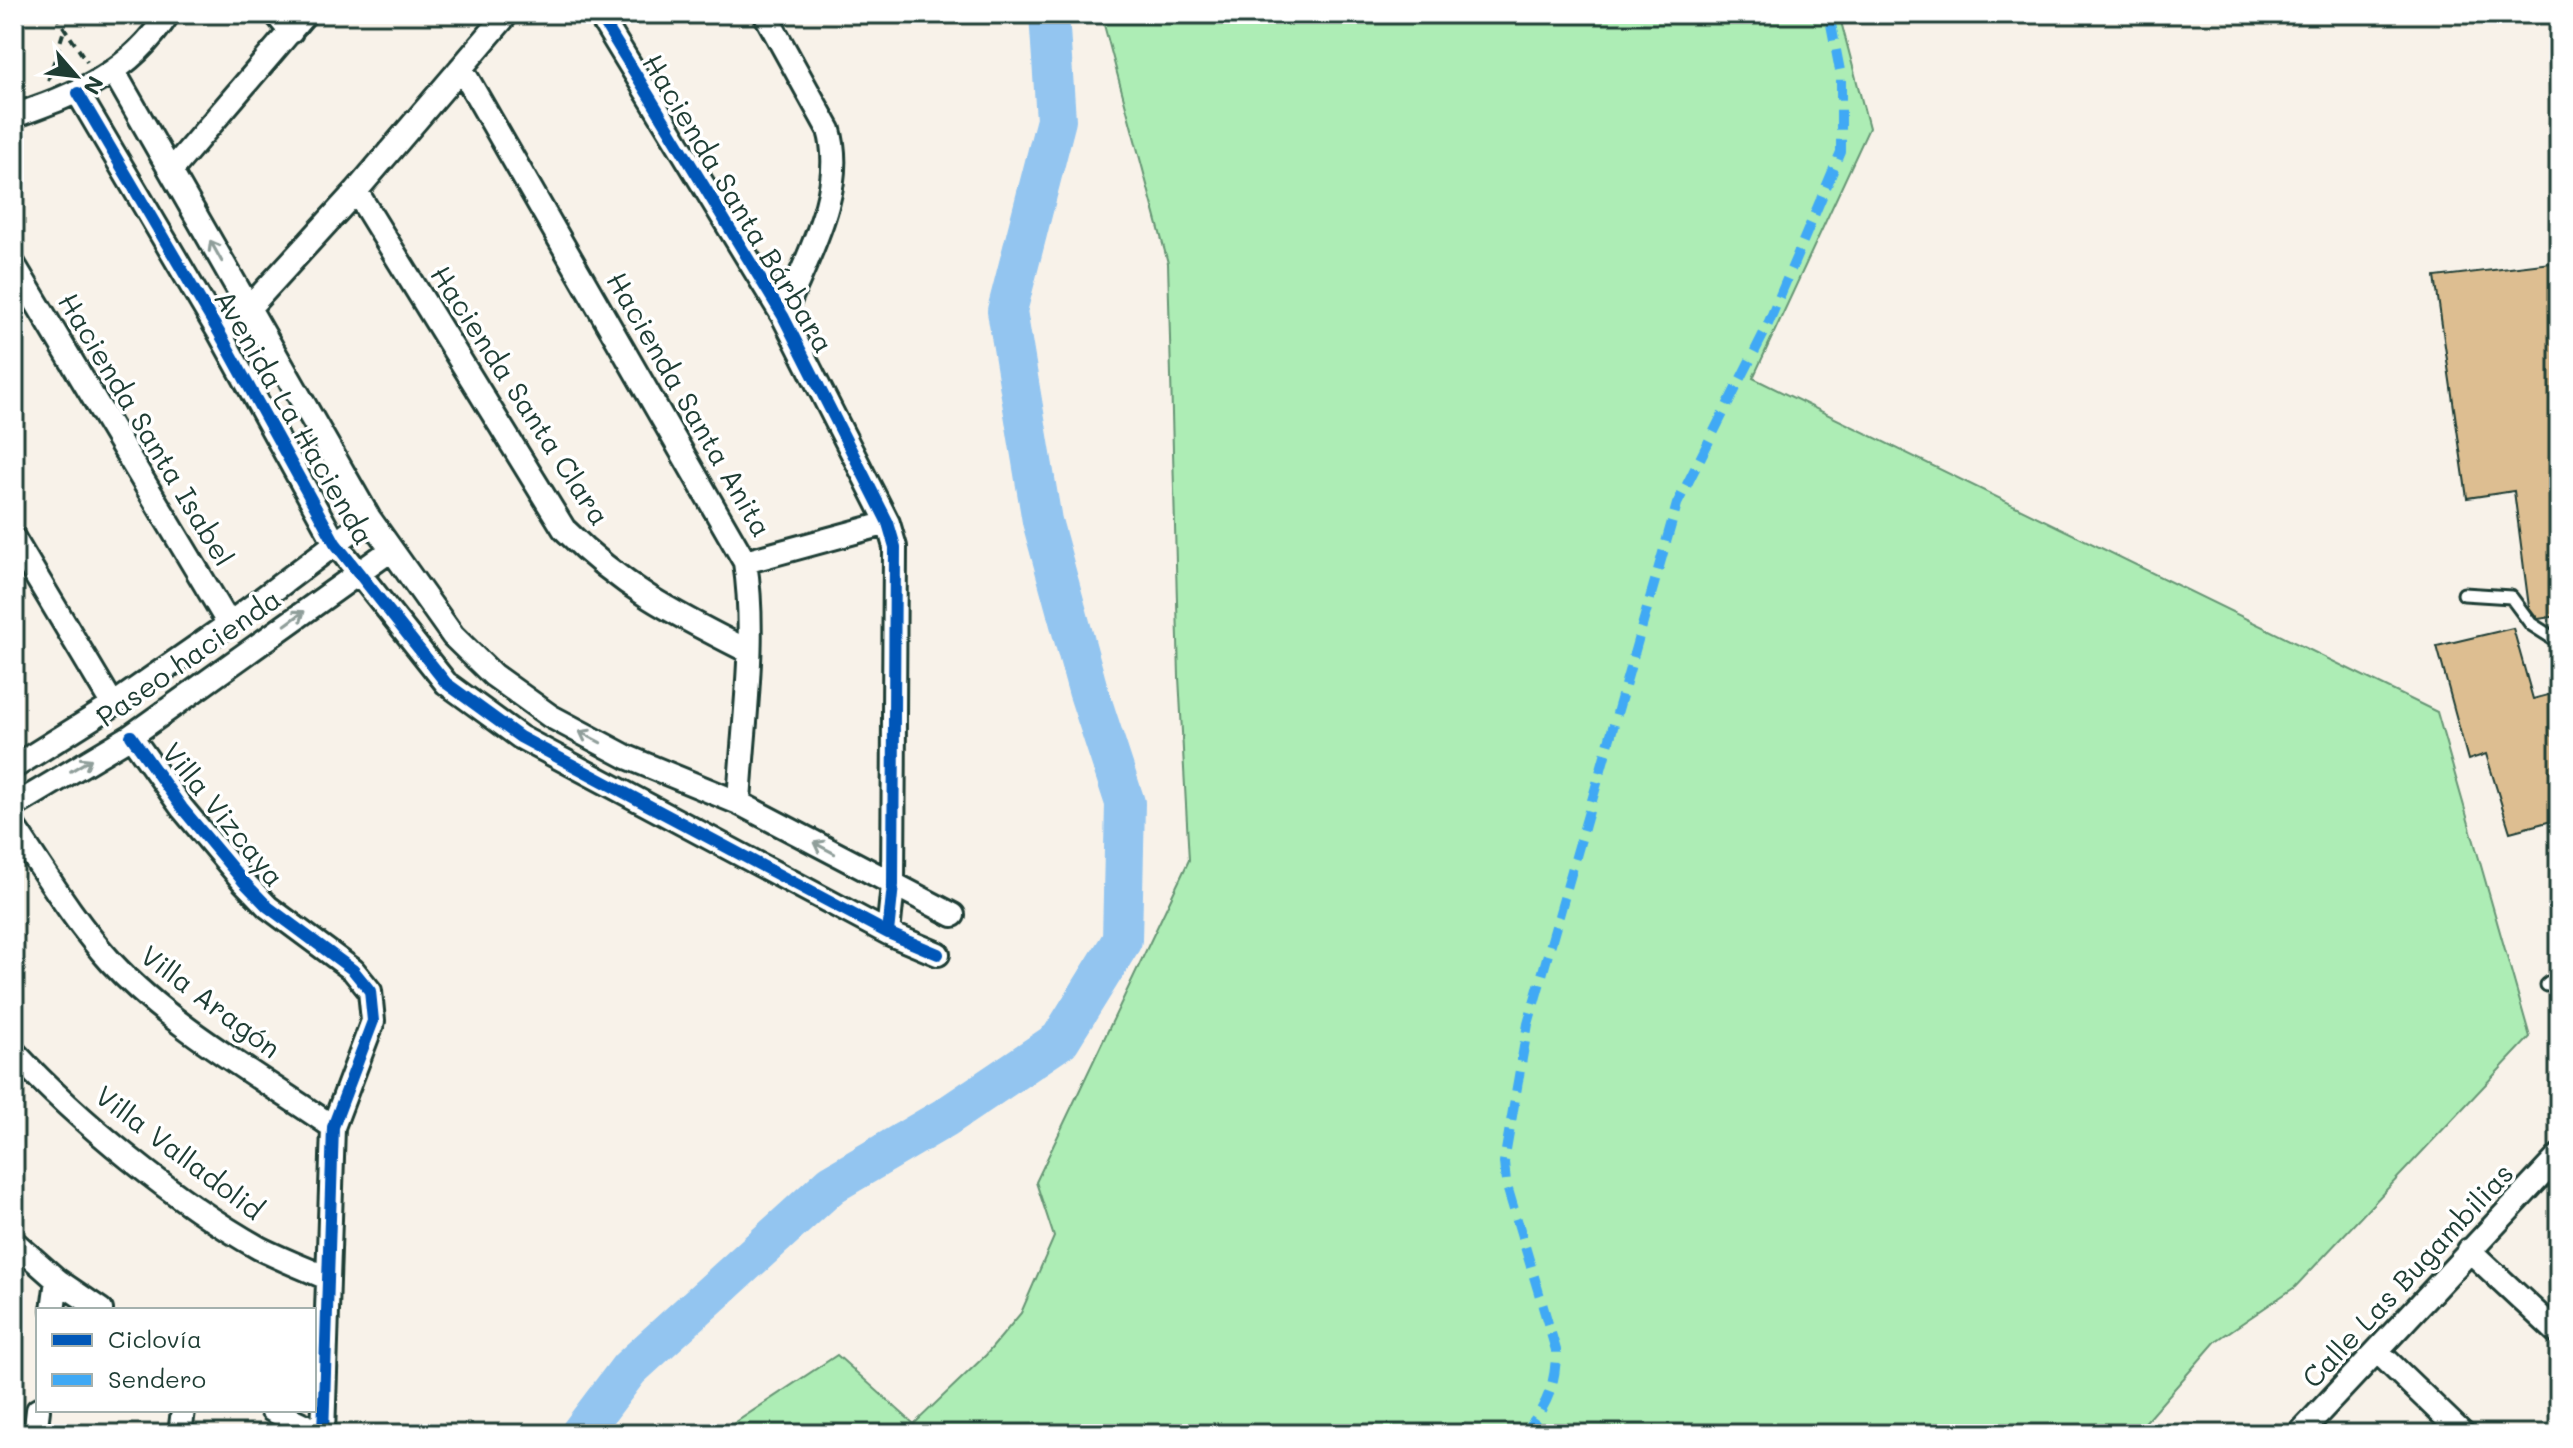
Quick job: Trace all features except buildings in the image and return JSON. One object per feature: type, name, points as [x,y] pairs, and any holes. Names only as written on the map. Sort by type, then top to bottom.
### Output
[{"type":"street","points":[[14,116],[78,93],[107,76],[151,41],[168,14]]},
{"type":"street","points":[[276,14],[291,32]]},
{"type":"street","points":[[171,171],[305,14]]},
{"type":"street","points":[[220,334],[248,309],[356,191],[507,14]]},
{"type":"street","name":"Hacienda Santa Bárbara","points":[[599,14],[783,316],[888,523],[895,547],[893,885],[888,933]]},
{"type":"street","points":[[765,14],[829,130],[835,149],[835,171],[825,208],[783,316]]},
{"type":"street","name":"Hacienda Santa Anita","points":[[461,68],[745,562],[749,589],[748,651],[739,803]]},
{"type":"street","name":"Avenida La Hacienda","points":[[107,76],[171,171],[369,518],[453,636],[493,675],[550,716],[627,757],[739,803],[953,915]]},
{"type":"street","name":"Avenida La Hacienda","points":[[78,93],[220,334],[335,543],[446,683],[520,737],[888,933],[938,954]]},
{"type":"street","name":"Hacienda Santa Clara","points":[[356,191],[564,529],[601,566],[653,603],[748,651]]},
{"type":"street","name":"Hacienda Santa Isabel","points":[[14,265],[229,624]]},
{"type":"street","name":"Paseo hacienda","points":[[14,767],[113,705],[229,624],[369,518]]},
{"type":"street","points":[[745,562],[888,523]]},
{"type":"street","points":[[14,539],[113,705]]},
{"type":"street","name":"Paseo hacienda","points":[[14,806],[131,736],[391,550]]},
{"type":"street","name":"Villa Vizcaya","points":[[131,736],[182,808],[251,890],[268,907],[353,970],[370,991],[373,1021],[333,1127]]},
{"type":"street","name":"Villa Aragón","points":[[14,827],[69,909],[112,963],[164,1009],[333,1127]]},
{"type":"street","name":"Villa Valladolid","points":[[14,1052],[48,1089],[90,1125],[199,1210],[260,1248],[327,1278]]},
{"type":"street","points":[[276,1412],[323,1434],[333,1127]]},
{"type":"street","name":"Calle Las Bugambilias","points":[[2299,1434],[2559,1156]]},
{"type":"street","points":[[14,1242],[57,1280],[98,1308]]},
{"type":"street","points":[[2469,1250],[2559,1334]]},
{"type":"street","points":[[53,1308],[57,1280]]},
{"type":"street","points":[[2377,1351],[2463,1434]]},
{"type":"street","points":[[35,1434],[38,1412]]},
{"type":"street","points":[[180,1434],[183,1412]]},
{"type":"lane","points":[[2464,594],[2511,597],[2531,624],[2559,642]]},
{"type":"lane","points":[[2547,985],[2559,976]]},
{"type":"path","points":[[55,14],[64,30],[107,76]]},
{"type":"path","points":[[40,107],[64,30]]},
{"type":"green space","points":[[1104,14],[1839,14],[1869,128],[1753,378],[2437,712],[2530,1037],[2295,1287],[2216,1341],[2135,1434],[718,1434],[837,1355],[914,1424],[986,1355],[1021,1313],[1054,1237],[1036,1182],[1189,860],[1179,677],[1168,263],[1103,21]]},
{"type":"waterway","points":[[580,1434],[629,1369],[832,1184],[946,1117],[1060,1040],[1122,940],[1125,803],[1088,690],[1042,521],[1007,311],[1056,120],[1049,14]]},
{"type":"marked path","points":[[1523,1434],[1548,1395],[1556,1350],[1506,1183],[1504,1162],[1528,1024],[1677,504],[1765,331],[1841,152],[1841,76],[1829,14]]},
{"type":"cycle path","points":[[599,14],[783,316],[888,523],[895,547],[893,885],[888,933]]},
{"type":"cycle path","points":[[78,93],[220,334],[335,543],[446,683],[520,737],[888,933],[938,954]]},
{"type":"cycle path","points":[[131,736],[182,808],[243,881],[268,907],[353,970],[370,991],[373,1021],[333,1127],[323,1434]]}]
